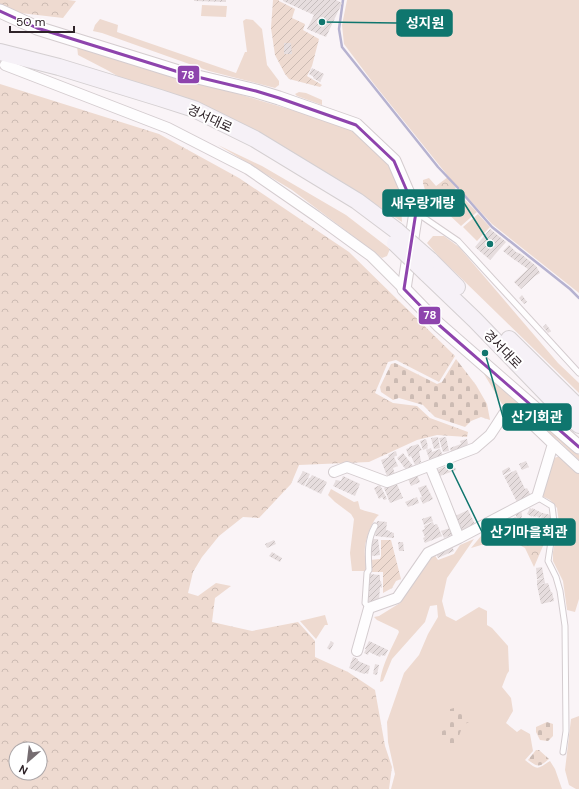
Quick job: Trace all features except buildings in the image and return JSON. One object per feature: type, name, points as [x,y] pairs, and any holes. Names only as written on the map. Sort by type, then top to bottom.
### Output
[{"type":"main road","name":"경서대로","points":[[2,60],[73,71],[160,98],[194,109],[255,139],[357,201],[480,311],[579,408]]},
{"type":"main road","name":"경서대로","points":[[428,266],[475,320],[566,414],[579,425]]},
{"type":"street","points":[[0,11],[36,28],[185,74],[256,91],[356,125],[394,161],[416,212],[404,289]]},
{"type":"street","points":[[2,60],[168,128],[248,170],[316,216],[370,256],[439,325],[579,447]]},
{"type":"street","points":[[334,472],[347,467],[387,482],[475,448],[490,434],[505,412],[529,421],[579,468]]},
{"type":"street","points":[[358,651],[369,608],[397,598],[428,553],[536,497],[553,444]]},
{"type":"street","points":[[430,466],[459,538]]},
{"type":"lane","points":[[416,212],[458,241],[579,373]]},
{"type":"lane","points":[[536,497],[552,506],[554,522],[548,562],[556,577],[560,591],[564,626],[566,731],[563,752]]},
{"type":"lane","points":[[369,608],[365,603],[367,573],[369,570],[368,548],[375,526]]},
{"type":"green space","points":[[0,0],[76,1],[63,18],[0,11]]},
{"type":"green space","points":[[273,0],[279,0],[295,9],[292,18],[305,24],[303,30],[319,39],[312,66],[307,76],[322,85],[320,87],[289,79],[285,74],[275,55],[271,28]]},
{"type":"green space","points":[[347,0],[579,0],[579,293],[492,224],[452,181],[374,84],[344,44],[342,25]]},
{"type":"green space","points":[[202,5],[227,6],[226,17],[201,16]]},
{"type":"green space","points":[[100,19],[118,25],[117,32],[236,73],[245,52],[247,52],[243,21],[246,19],[253,20],[262,29],[267,65],[279,81],[279,85],[275,88],[209,71],[93,31],[95,25]]},
{"type":"green space","points":[[77,46],[356,129],[380,153],[400,184],[402,222],[344,183],[265,137],[121,78],[78,55]]},
{"type":"green space","points":[[0,84],[159,134],[239,178],[349,252],[455,356],[439,382],[396,360],[388,362],[375,393],[393,403],[417,406],[430,418],[468,432],[467,437],[437,435],[417,440],[369,462],[299,465],[291,484],[259,518],[243,517],[219,536],[202,557],[193,572],[188,593],[198,596],[216,583],[231,586],[215,598],[212,622],[252,631],[298,622],[315,641],[315,657],[348,672],[375,690],[385,746],[392,767],[389,789],[0,789]]},
{"type":"green space","points":[[299,92],[306,93],[322,100],[322,105],[295,94]]},
{"type":"green space","points":[[218,145],[262,166],[346,215],[390,249],[387,256],[382,258],[292,190]]},
{"type":"green space","points":[[448,177],[456,188],[432,208],[424,207],[423,200],[425,190],[423,180],[429,178],[436,186]]},
{"type":"green space","points":[[461,196],[477,212],[461,226],[444,210]]},
{"type":"green space","points":[[478,214],[490,227],[477,241],[463,227]]},
{"type":"green space","points":[[433,236],[444,236],[459,247],[558,363],[579,383],[579,393],[441,259],[427,243]]},
{"type":"green space","points":[[456,359],[476,385],[487,404],[490,420],[481,417],[471,421],[465,427],[435,417],[423,405],[399,398],[393,400],[381,392],[380,387],[391,364],[395,363],[437,384],[442,382]]},
{"type":"green space","points":[[487,372],[579,455],[579,460],[560,442],[527,416],[502,404],[484,374]]},
{"type":"green space","points":[[561,457],[579,472],[579,599],[575,612],[567,610],[563,581],[553,561],[553,552],[559,523],[557,508],[550,500],[542,496],[552,459]]},
{"type":"green space","points":[[331,489],[354,502],[358,501],[360,509],[379,515],[376,517],[372,525],[366,544],[365,553],[367,571],[352,571],[350,553],[354,519],[351,514],[328,495]]},
{"type":"green space","points":[[497,527],[499,531],[516,527],[520,531],[548,537],[534,567],[525,548],[512,541],[495,541],[471,548],[486,530]]},
{"type":"green space","points":[[474,539],[447,578],[442,601],[446,616],[456,621],[479,607],[487,611],[487,625],[492,628],[508,646],[509,671],[502,687],[511,698],[513,711],[506,723],[517,732],[521,729],[530,734],[533,751],[525,760],[537,768],[550,761],[555,769],[562,789],[391,789],[395,774],[388,742],[387,722],[404,673],[419,655],[428,634],[438,617],[437,605],[430,606],[425,622],[392,659],[383,681],[380,682],[385,662],[399,632],[398,630],[377,620],[374,617],[379,616],[400,603],[429,557],[434,554],[438,560],[454,554],[460,545]]},
{"type":"green space","points":[[381,540],[391,540],[401,579],[396,581],[392,588],[383,593],[383,572],[371,572],[370,560],[380,559]]},
{"type":"green space","points":[[325,615],[328,625],[325,625],[316,639],[300,621]]},
{"type":"green space","points":[[454,708],[468,715],[469,722],[463,725],[454,749],[449,749],[442,740],[442,731],[448,729],[451,718],[447,710]]},
{"type":"green space","points":[[579,716],[579,789],[576,789],[569,785],[565,770],[571,719]]},
{"type":"green space","points":[[547,722],[553,724],[553,736],[548,741],[540,740],[536,732],[536,727]]},
{"type":"green space","points":[[536,750],[539,750],[549,759],[539,766],[528,760]]},
{"type":"waterway","points":[[343,0],[339,29],[342,47],[438,167],[458,188]]},
{"type":"waterway","points":[[464,195],[492,227],[570,289],[579,298]]},
{"type":"transit line","name":"78","points":[[0,11],[37,28],[185,74],[256,91],[356,125],[394,161],[416,212],[404,289],[439,325],[579,447]]},
{"type":"place","name":"성지원","points":[[322,22]]},
{"type":"place","name":"새우랑개랑","points":[[490,244]]},
{"type":"place","name":"산기회관","points":[[485,353]]},
{"type":"place","name":"산기마을회관","points":[[450,466]]}]
